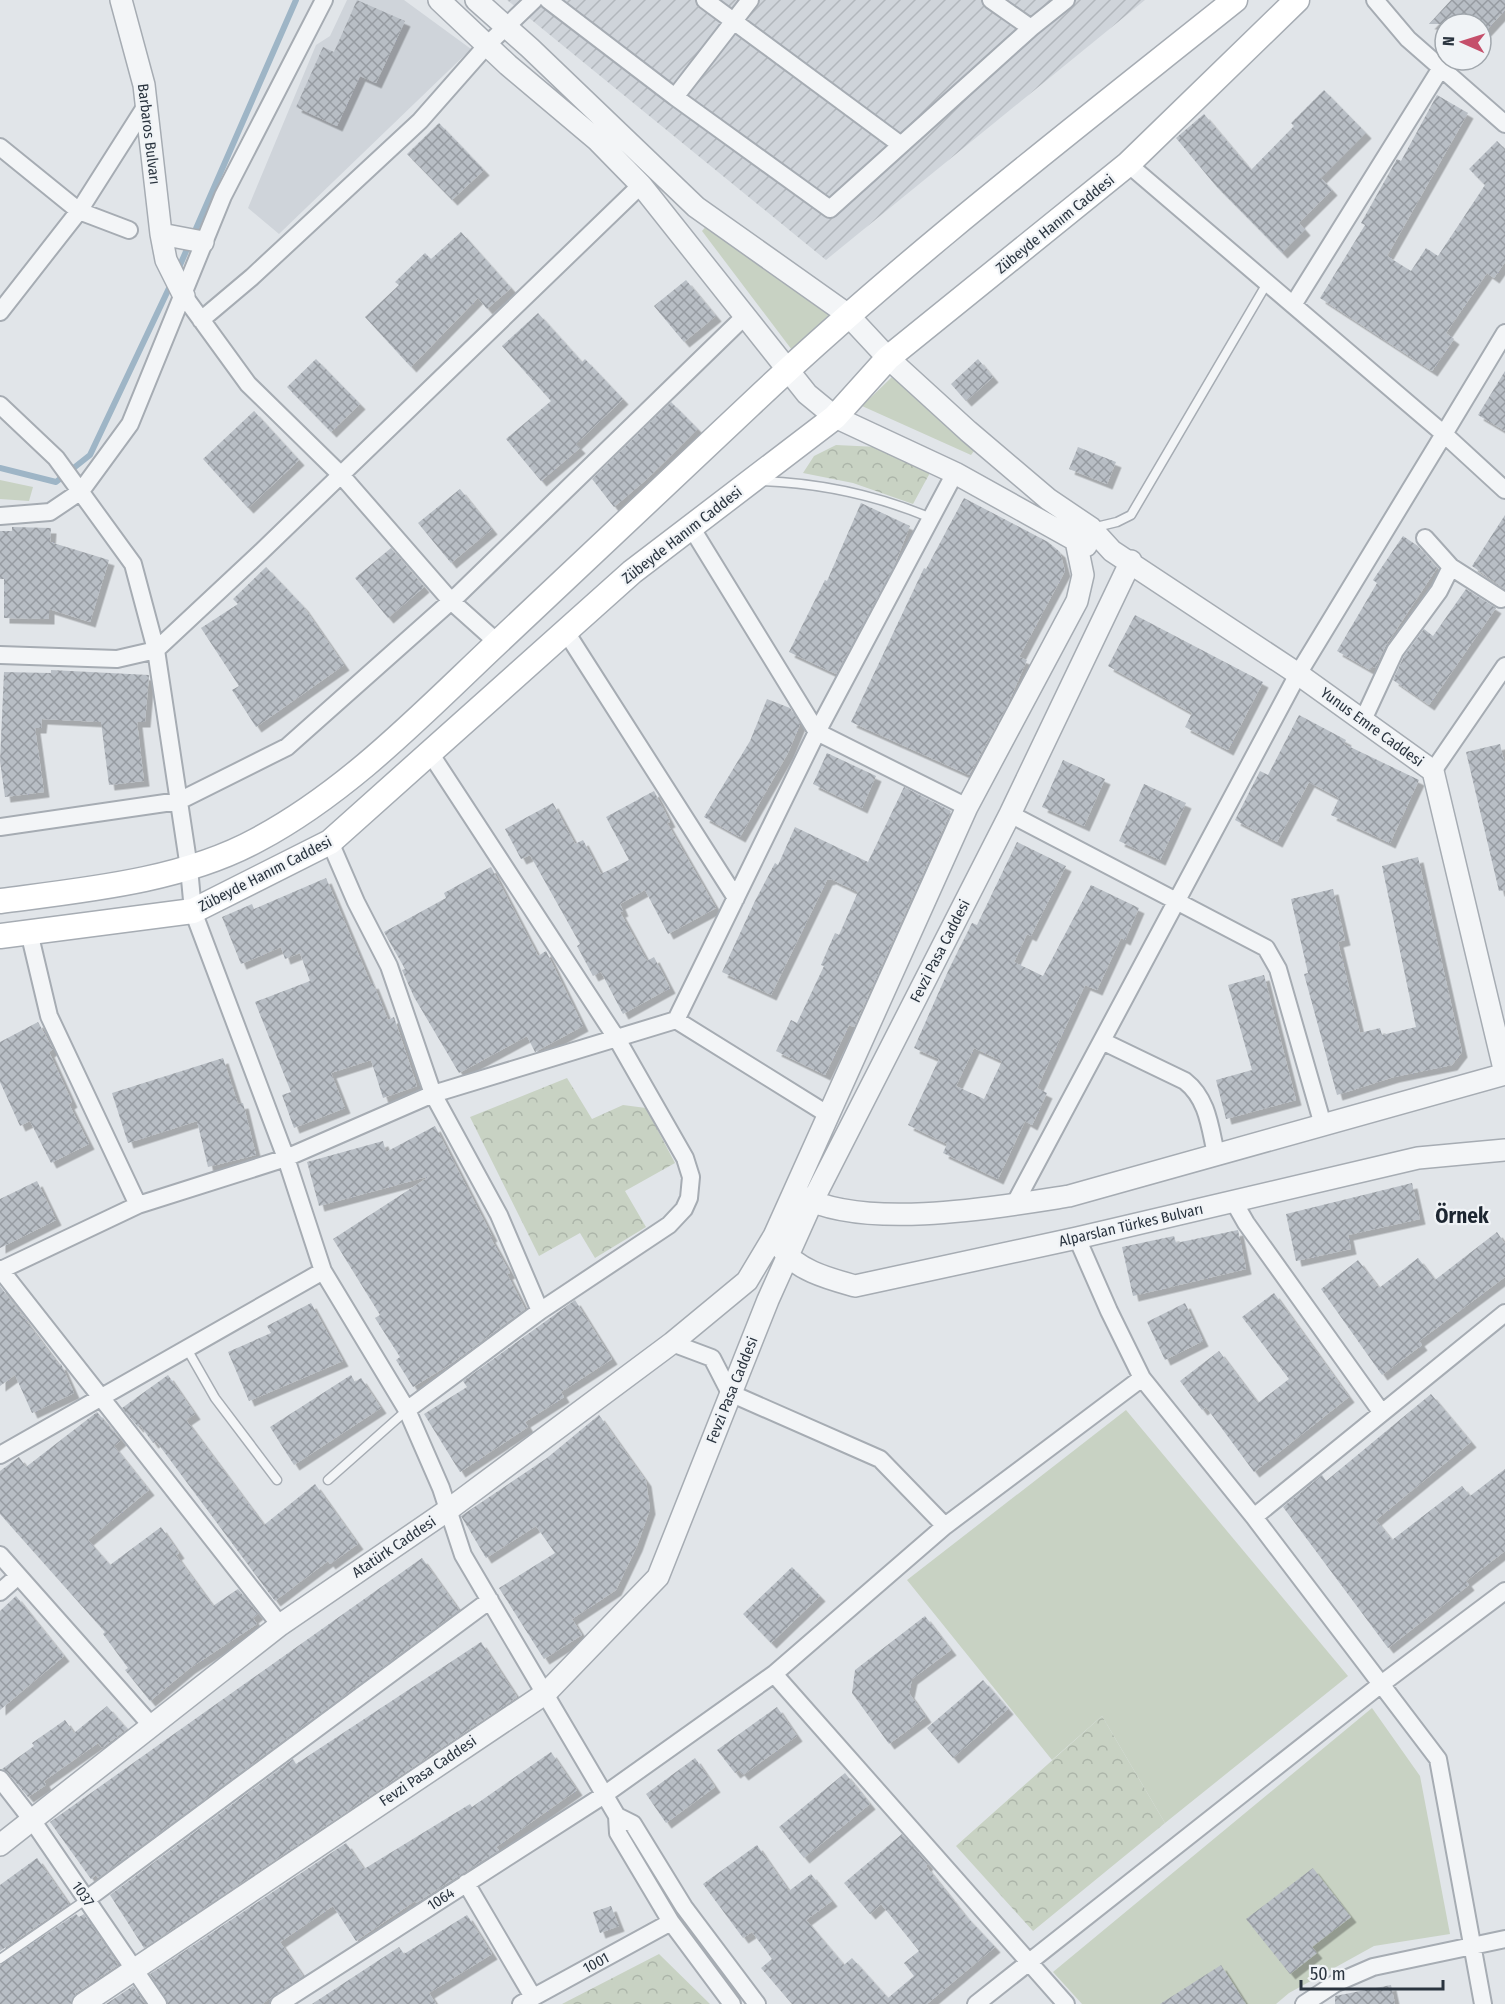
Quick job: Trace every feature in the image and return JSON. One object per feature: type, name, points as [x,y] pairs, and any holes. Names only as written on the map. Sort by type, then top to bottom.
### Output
[{"type":"main road","points":[[0,901],[82,890],[189,868],[255,842],[316,805],[398,737],[847,314],[1235,0]]},
{"type":"main road","name":"Zübeyde Hanım Caddesi","points":[[0,936],[193,911],[330,842],[632,572],[835,417],[888,358],[1128,164],[1297,0]]},
{"type":"street","name":"Barbaros Bulvarı","points":[[121,0],[184,238],[166,260],[181,292]]},
{"type":"street","points":[[0,516],[50,512],[80,490],[130,424],[181,292],[184,238],[223,196],[324,0]]},
{"type":"street","points":[[439,0],[487,45],[597,140],[641,185],[807,394],[835,417],[1084,535]]},
{"type":"street","points":[[476,0],[508,24],[696,207],[847,314],[888,358],[1048,499],[1084,535],[1083,574],[1077,601],[967,807],[792,1191],[774,1236],[787,1257]]},
{"type":"street","points":[[508,24],[519,0]]},
{"type":"street","points":[[201,320],[252,277],[420,121],[487,45],[534,0]]},
{"type":"street","points":[[548,0],[675,97],[830,208],[1031,28],[1066,0]]},
{"type":"street","points":[[705,0],[901,145]]},
{"type":"street","points":[[675,97],[750,0]]},
{"type":"street","points":[[991,0],[1031,28]]},
{"type":"street","points":[[1375,0],[1408,39],[1433,61]]},
{"type":"street","points":[[1293,305],[1439,72]]},
{"type":"street","points":[[1446,72],[1505,124]]},
{"type":"street","points":[[0,312],[79,211],[147,104]]},
{"type":"street","points":[[0,147],[79,211],[129,230]]},
{"type":"street","points":[[1128,164],[1266,285],[1293,305],[1444,434],[1505,490]]},
{"type":"street","points":[[0,655],[117,659],[156,650],[641,185]]},
{"type":"street","points":[[181,292],[248,384],[341,475],[451,601],[498,643]]},
{"type":"street","points":[[0,827],[179,801],[287,747],[451,601],[744,317]]},
{"type":"street","points":[[1014,1205],[1298,674],[1505,333]]},
{"type":"street","points":[[0,405],[56,458],[133,564],[156,650],[189,868],[193,911],[286,1158],[323,1272],[407,1410],[428,1456],[463,1555],[617,1816],[618,1833],[671,1922],[732,2004]]},
{"type":"street","points":[[280,1625],[0,1269],[138,1205],[286,1158],[433,1094],[676,1020],[817,732],[955,473]]},
{"type":"street","points":[[691,527],[817,732],[967,807]]},
{"type":"street","name":"Yunus Emre Caddesi","points":[[1084,535],[1096,551],[1112,550],[1131,561],[1298,674],[1433,771],[1505,1074]]},
{"type":"street","points":[[1425,538],[1451,567],[1501,600]]},
{"type":"street","name":"Fevzi Pasa Caddesi","points":[[83,2004],[546,1693],[658,1577],[730,1393],[787,1257],[1010,814],[1131,561]]},
{"type":"street","points":[[1363,720],[1395,651],[1439,591],[1451,567]]},
{"type":"street","points":[[566,632],[736,898]]},
{"type":"street","points":[[1433,771],[1505,666]]},
{"type":"street","points":[[407,1410],[540,1311],[669,1225],[684,1209],[689,1198],[691,1178],[685,1158],[617,1039],[430,753]]},
{"type":"street","points":[[1010,814],[1176,903],[1266,948],[1278,969],[1323,1125]]},
{"type":"street","points":[[330,842],[356,902],[389,966],[433,1094],[499,1215],[540,1311]]},
{"type":"street","points":[[29,932],[49,1016],[138,1205]]},
{"type":"street","points":[[676,1020],[827,1114]]},
{"type":"street","points":[[1102,1041],[1193,1087],[1204,1105],[1216,1155]]},
{"type":"street","points":[[792,1191],[813,1202],[887,1216],[1014,1205],[1069,1196],[1505,1074]]},
{"type":"street","name":"Alparslan Türkes Bulvarı","points":[[787,1257],[827,1278],[855,1286],[1077,1238],[1418,1158],[1505,1150]]},
{"type":"street","points":[[1234,1202],[1246,1223],[1382,1413]]},
{"type":"street","name":"Atatürk Caddesi","points":[[0,1845],[280,1625],[448,1510],[672,1343],[747,1281],[774,1236]]},
{"type":"street","points":[[1077,1238],[1108,1311],[1142,1378],[1254,1517],[1438,1759],[1483,2004]]},
{"type":"street","points":[[0,1455],[323,1272]]},
{"type":"street","points":[[1254,1517],[1505,1313]]},
{"type":"street","points":[[672,1343],[712,1358],[730,1393],[880,1459],[945,1526]]},
{"type":"street","name":"1064","points":[[279,2004],[604,1795],[774,1674],[945,1526],[1142,1378]]},
{"type":"street","points":[[0,1555],[17,1577],[151,1725]]},
{"type":"street","points":[[0,1592],[17,1577]]},
{"type":"street","points":[[976,2004],[1380,1685],[1505,1592]]},
{"type":"street","points":[[87,1899],[490,1600]]},
{"type":"street","points":[[774,1674],[1066,2004]]},
{"type":"street","name":"1037","points":[[0,1779],[32,1820],[135,1967],[158,2004]]},
{"type":"street","points":[[617,1816],[633,1824],[684,1907],[756,2004]]},
{"type":"street","points":[[466,1883],[527,2001]]},
{"type":"street","name":"1001","points":[[527,2001],[671,1922]]},
{"type":"street","points":[[1304,2004],[1336,1983],[1373,1967],[1505,1939]]},
{"type":"lane","points":[[1084,535],[1131,514],[1266,285]]},
{"type":"lane","points":[[751,481],[780,482],[854,491],[891,501],[931,518]]},
{"type":"lane","points":[[187,1349],[215,1398],[277,1480]]},
{"type":"lane","points":[[328,1480],[407,1410]]},
{"type":"lane","points":[[0,1959],[87,1899]]},
{"type":"shaded area","points":[[347,0],[404,0],[471,49],[279,234],[248,208],[316,45],[330,36]]},
{"type":"shaded area","points":[[507,0],[1145,0],[826,260]]},
{"type":"green space","points":[[709,223],[832,315],[792,350],[702,231]]},
{"type":"green space","points":[[893,376],[974,451],[971,455],[862,406]]},
{"type":"green space","points":[[836,445],[878,447],[931,471],[913,504],[853,483],[803,473],[814,456]]},
{"type":"green space","points":[[0,480],[33,487],[29,501],[0,499]]},
{"type":"green space","points":[[567,1078],[592,1119],[623,1105],[646,1108],[675,1163],[625,1191],[646,1227],[595,1258],[580,1233],[539,1256],[470,1117]]},
{"type":"green space","points":[[1126,1410],[1348,1676],[1165,1823],[1102,1716],[1052,1760],[907,1580]]},
{"type":"green space","points":[[1372,1708],[1420,1776],[1450,1934],[1374,1946],[1289,1993],[1276,2004],[1082,2004],[1053,1972]]},
{"type":"green space","points":[[1102,1716],[1165,1823],[1033,1931],[956,1846]]},
{"type":"green space","points":[[659,1954],[710,2004],[562,2004]]},
{"type":"building","points":[[357,0],[405,21],[376,83],[360,76],[337,126],[296,107],[323,47],[334,52]]},
{"type":"building","points":[[1451,0],[1505,0],[1505,10],[1493,23],[1493,12],[1440,12]]},
{"type":"building","points":[[1324,90],[1366,133],[1321,178],[1332,190],[1299,223],[1305,230],[1282,253],[1216,186],[1176,138],[1204,114],[1251,170],[1294,126],[1291,123]]},
{"type":"building","points":[[1437,95],[1468,113],[1387,256],[1411,271],[1426,248],[1438,256],[1485,185],[1469,169],[1497,141],[1505,149],[1505,262],[1494,278],[1487,273],[1446,333],[1454,339],[1432,371],[1320,298],[1365,225],[1361,223],[1397,159],[1401,161]]},
{"type":"building","points":[[439,123],[484,170],[452,200],[407,154]]},
{"type":"building","points":[[461,232],[511,288],[487,309],[478,298],[411,367],[365,317],[399,285],[395,282],[425,253],[431,259]]},
{"type":"building","points":[[686,280],[716,316],[684,342],[654,306]]},
{"type":"building","points":[[538,313],[582,362],[585,359],[623,399],[576,444],[580,448],[541,481],[506,439],[551,401],[502,346]]},
{"type":"building","points":[[316,359],[360,404],[331,432],[287,387]]},
{"type":"building","points":[[978,359],[993,377],[966,401],[951,384]]},
{"type":"building","points":[[1505,371],[1505,431],[1478,415]]},
{"type":"building","points":[[671,402],[698,429],[647,479],[614,507],[592,479]]},
{"type":"building","points":[[254,411],[299,460],[248,508],[203,459]]},
{"type":"building","points":[[1078,447],[1116,462],[1107,484],[1069,469]]},
{"type":"building","points":[[460,489],[492,529],[451,563],[418,523]]},
{"type":"building","points":[[964,498],[1048,542],[1060,552],[1065,571],[1019,657],[1027,660],[1007,706],[969,775],[851,722],[924,568],[926,569]]},
{"type":"building","points":[[861,503],[910,526],[894,566],[836,674],[789,652],[825,580],[827,581]]},
{"type":"building","points":[[1505,515],[1505,589],[1472,566]]},
{"type":"building","points":[[12,527],[51,528],[50,542],[109,560],[90,622],[49,609],[49,619],[4,618],[4,579],[0,579],[0,531],[12,531]]},
{"type":"building","points":[[1403,536],[1418,546],[1437,568],[1386,645],[1375,668],[1372,666],[1370,670],[1337,651],[1377,583],[1373,580]]},
{"type":"building","points":[[391,548],[424,587],[388,618],[355,578]]},
{"type":"building","points":[[266,567],[303,606],[344,665],[256,727],[232,690],[239,686],[201,628],[238,604],[233,599]]},
{"type":"building","points":[[1466,589],[1496,608],[1429,705],[1393,680],[1404,656],[1424,629],[1433,636]]},
{"type":"building","points":[[1135,615],[1263,682],[1228,750],[1185,727],[1192,713],[1108,666]]},
{"type":"building","points":[[51,670],[149,675],[145,722],[137,722],[144,781],[109,785],[101,722],[42,719],[41,728],[35,728],[44,792],[5,797],[0,761],[4,672],[51,673]]},
{"type":"building","points":[[767,699],[790,708],[800,724],[788,753],[740,837],[704,817],[750,741]]},
{"type":"building","points":[[1299,715],[1346,740],[1344,744],[1419,780],[1390,843],[1331,815],[1339,798],[1309,782],[1277,842],[1235,820],[1260,771],[1268,775]]},
{"type":"building","points":[[1500,744],[1505,765],[1505,890],[1499,891],[1466,752]]},
{"type":"building","points":[[827,753],[876,776],[862,808],[813,784]]},
{"type":"building","points":[[1063,760],[1105,779],[1084,826],[1042,807]]},
{"type":"building","points":[[1144,784],[1186,803],[1160,860],[1119,841]]},
{"type":"building","points":[[904,787],[951,811],[854,1027],[849,1025],[825,1075],[776,1051],[791,1020],[797,1023],[824,966],[821,965],[835,933],[839,935],[858,892],[831,879],[827,880],[771,995],[722,972],[755,901],[775,863],[778,865],[795,827],[868,862]]},
{"type":"building","points":[[654,791],[670,822],[667,823],[716,908],[668,934],[645,890],[620,904],[623,911],[620,912],[647,961],[654,957],[670,988],[623,1014],[601,972],[593,976],[577,946],[580,944],[530,855],[521,859],[505,829],[553,803],[575,844],[583,840],[601,874],[629,860],[606,817]]},
{"type":"building","points":[[1017,842],[1066,866],[1031,936],[1027,934],[1014,962],[1043,976],[1091,885],[1139,908],[1125,940],[1121,938],[1097,990],[1085,985],[1037,1088],[1047,1093],[1032,1125],[1025,1121],[998,1179],[943,1153],[947,1144],[908,1125],[939,1059],[914,1048],[972,923],[977,925]],"holes":[[[974,1048],[1002,1061],[984,1099],[956,1086]]]},
{"type":"building","points":[[1418,857],[1462,1052],[1452,1065],[1394,1077],[1337,1095],[1304,974],[1308,973],[1291,899],[1333,889],[1345,940],[1338,942],[1360,1033],[1380,1028],[1382,1035],[1416,1027],[1382,866]]},
{"type":"building","points":[[491,867],[538,956],[546,951],[583,1026],[535,1052],[527,1036],[459,1073],[414,997],[402,970],[405,969],[384,932],[446,898],[444,893]]},
{"type":"building","points":[[326,878],[388,1020],[394,1017],[417,1086],[383,1098],[371,1060],[331,1073],[345,1108],[294,1128],[282,1095],[291,1092],[255,1002],[310,981],[300,953],[285,959],[281,947],[241,964],[222,917],[252,904],[254,909]]},
{"type":"building","points":[[1264,975],[1296,1100],[1226,1119],[1216,1080],[1252,1070],[1228,985]]},
{"type":"building","points":[[38,1022],[53,1049],[49,1052],[72,1102],[69,1104],[89,1144],[51,1163],[30,1121],[20,1126],[0,1082],[0,1042]]},
{"type":"building","points":[[223,1058],[238,1104],[243,1103],[256,1155],[208,1167],[197,1121],[128,1143],[112,1093]]},
{"type":"building","points":[[435,1126],[492,1236],[490,1237],[510,1273],[507,1274],[525,1309],[452,1363],[413,1387],[396,1360],[400,1357],[375,1318],[380,1315],[333,1239],[430,1176],[319,1206],[307,1162],[383,1141],[386,1152]]},
{"type":"building","points":[[37,1181],[56,1220],[0,1248],[0,1199]]},
{"type":"building","points":[[1412,1183],[1420,1219],[1348,1235],[1351,1249],[1296,1261],[1286,1214]]},
{"type":"building","points":[[1238,1230],[1246,1269],[1133,1296],[1122,1247],[1174,1236],[1176,1243]]},
{"type":"building","points":[[1497,1232],[1505,1244],[1505,1277],[1419,1341],[1422,1345],[1382,1375],[1321,1289],[1358,1260],[1379,1288],[1418,1258],[1435,1280]]},
{"type":"building","points":[[0,1286],[59,1365],[61,1364],[74,1393],[32,1413],[15,1375],[0,1386]]},
{"type":"building","points":[[1274,1293],[1349,1397],[1254,1472],[1206,1407],[1202,1410],[1180,1381],[1219,1351],[1258,1403],[1289,1379],[1242,1317]]},
{"type":"building","points":[[575,1300],[612,1359],[561,1392],[564,1397],[525,1422],[528,1427],[460,1472],[424,1414],[467,1387],[463,1381]]},
{"type":"building","points":[[311,1303],[343,1361],[249,1401],[228,1352],[271,1333],[267,1326]]},
{"type":"building","points":[[1185,1303],[1203,1341],[1165,1360],[1147,1322]]},
{"type":"building","points":[[168,1375],[195,1414],[186,1420],[264,1525],[315,1484],[358,1544],[330,1564],[328,1561],[275,1601],[156,1441],[153,1443],[140,1425],[138,1427],[122,1408]]},
{"type":"building","points":[[351,1375],[355,1382],[361,1378],[381,1408],[294,1465],[270,1427]]},
{"type":"building","points":[[1431,1394],[1471,1442],[1376,1520],[1392,1540],[1462,1486],[1470,1496],[1505,1469],[1505,1551],[1466,1581],[1469,1585],[1388,1648],[1283,1507],[1322,1475],[1326,1481]]},
{"type":"building","points":[[97,1412],[121,1440],[114,1446],[149,1490],[88,1540],[110,1565],[161,1527],[179,1553],[176,1555],[213,1606],[238,1589],[258,1614],[253,1618],[257,1624],[190,1668],[150,1701],[125,1670],[128,1668],[103,1634],[105,1632],[0,1514],[0,1471],[19,1457],[26,1467]]},
{"type":"building","points":[[599,1415],[646,1481],[650,1509],[637,1546],[616,1590],[572,1619],[582,1635],[544,1659],[499,1588],[555,1553],[536,1526],[486,1558],[461,1516],[547,1458]]},
{"type":"building","points":[[422,1558],[459,1610],[98,1878],[96,1875],[91,1879],[50,1822]]},
{"type":"building","points":[[792,1567],[820,1596],[771,1643],[743,1614]]},
{"type":"building","points":[[16,1596],[64,1656],[0,1710],[0,1611]]},
{"type":"building","points":[[925,1616],[951,1650],[912,1679],[909,1693],[926,1717],[889,1744],[852,1693],[855,1670]]},
{"type":"building","points":[[481,1642],[517,1697],[144,1948],[110,1895],[293,1759],[296,1764]]},
{"type":"building","points":[[983,1680],[1008,1709],[953,1758],[927,1728]]},
{"type":"building","points":[[107,1706],[127,1729],[102,1748],[98,1743],[44,1781],[46,1785],[28,1797],[2,1769],[34,1746],[32,1743],[65,1720],[74,1733]]},
{"type":"building","points":[[777,1707],[797,1736],[743,1775],[739,1770],[735,1773],[717,1750]]},
{"type":"building","points":[[551,1752],[577,1790],[496,1847],[499,1850],[416,1903],[415,1901],[356,1941],[333,1906],[280,1942],[303,1976],[262,2004],[168,2004],[150,1974],[346,1843],[364,1869],[470,1804],[472,1807]]},
{"type":"building","points":[[695,1758],[715,1787],[666,1823],[646,1794]]},
{"type":"building","points":[[845,1773],[870,1804],[804,1858],[779,1827]]},
{"type":"building","points":[[902,1834],[928,1864],[926,1866],[964,1914],[995,1947],[927,2004],[792,2004],[761,1968],[772,1959],[752,1932],[743,1938],[703,1884],[757,1845],[789,1891],[811,1874],[832,1901],[806,1920],[844,1965],[852,1958],[888,1998],[914,1976],[904,1963],[919,1951],[881,1904],[870,1914],[844,1883]]},
{"type":"building","points":[[37,1858],[69,1904],[0,1951],[0,1885]]},
{"type":"building","points":[[1313,1868],[1351,1917],[1312,1947],[1317,1953],[1290,1974],[1246,1919]]},
{"type":"building","points":[[611,1906],[619,1926],[600,1933],[593,1912]]},
{"type":"building","points":[[76,1914],[79,1917],[84,1914],[118,1965],[76,1993],[70,2004],[0,2004],[0,1965]]},
{"type":"building","points":[[467,1915],[492,1954],[429,1993],[436,2004],[312,2004],[399,1947],[404,1954]]},
{"type":"building","points":[[1221,1965],[1246,2004],[1160,2004]]},
{"type":"building","points":[[1391,1985],[1395,2004],[1335,2004],[1335,1996]]},
{"type":"building","points":[[133,1986],[145,2004],[106,2004]]},
{"type":"waterway","points":[[177,272],[296,0]]},
{"type":"waterway","points":[[0,468],[56,482],[90,455],[171,284]]},
{"type":"district","name":"Örnek","points":[[1462,1216]]}]
